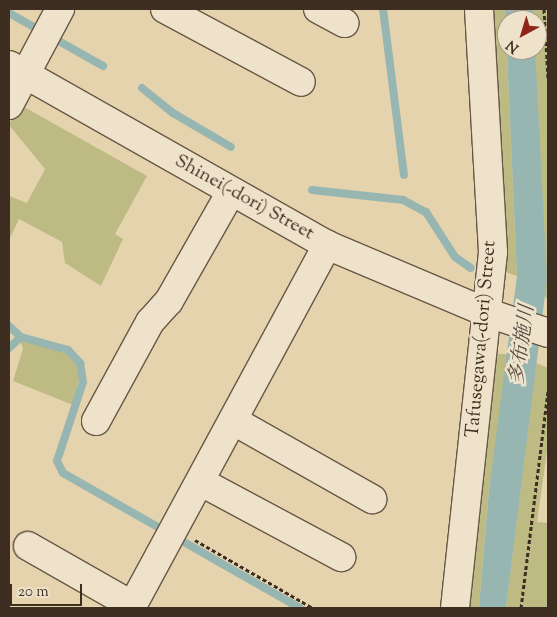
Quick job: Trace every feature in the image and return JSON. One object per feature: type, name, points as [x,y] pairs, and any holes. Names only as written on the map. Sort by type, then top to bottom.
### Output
[{"type":"street","points":[[165,9],[301,82]]},
{"type":"street","points":[[318,9],[344,23]]},
{"type":"street","name":"Tafusegawa(-dori) Street","points":[[455,608],[488,313],[493,252],[479,9]]},
{"type":"street","points":[[9,105],[16,70],[51,25]]},
{"type":"street","name":"Shinei(-dori) Street","points":[[16,70],[327,245],[488,313],[548,333]]},
{"type":"street","points":[[96,421],[150,322],[169,301],[231,192]]},
{"type":"street","points":[[28,546],[132,607],[202,483],[327,245]]},
{"type":"street","points":[[234,421],[372,499]]},
{"type":"street","points":[[202,483],[341,557]]},
{"type":"path","points":[[544,9],[548,78]]},
{"type":"path","points":[[521,608],[548,392]]},
{"type":"path","points":[[173,535],[313,608]]},
{"type":"shaded area","points":[[489,9],[505,9],[497,10],[497,60],[507,60],[517,276],[502,271]]},
{"type":"shaded area","points":[[548,9],[548,300],[545,297],[535,60],[547,60],[547,10],[533,10]]},
{"type":"shaded area","points":[[17,103],[147,176],[115,234],[123,239],[101,286],[65,263],[62,242],[19,219],[9,240],[9,196],[27,203],[45,169],[9,125]]},
{"type":"shaded area","points":[[18,334],[70,349],[83,362],[73,405],[13,381],[23,349]]},
{"type":"shaded area","points":[[495,354],[509,354],[489,490],[479,608],[467,608]]},
{"type":"shaded area","points":[[536,363],[548,368],[548,444],[537,522],[548,523],[548,608],[506,608]]},
{"type":"water","points":[[505,9],[533,10],[505,10]]},
{"type":"water","name":"多布施川","points":[[507,60],[536,60],[547,279],[506,608],[479,608],[489,490],[517,276]]},
{"type":"waterway","points":[[383,9],[404,175]]},
{"type":"waterway","points":[[9,13],[103,66]]},
{"type":"waterway","points":[[142,88],[173,113],[231,147]]},
{"type":"waterway","points":[[312,190],[403,200],[426,212],[455,257],[471,268]]},
{"type":"waterway","points":[[9,326],[21,337],[68,350],[80,363],[83,382],[57,461],[63,473],[300,608]]},
{"type":"waterway","points":[[9,348],[21,337]]}]
